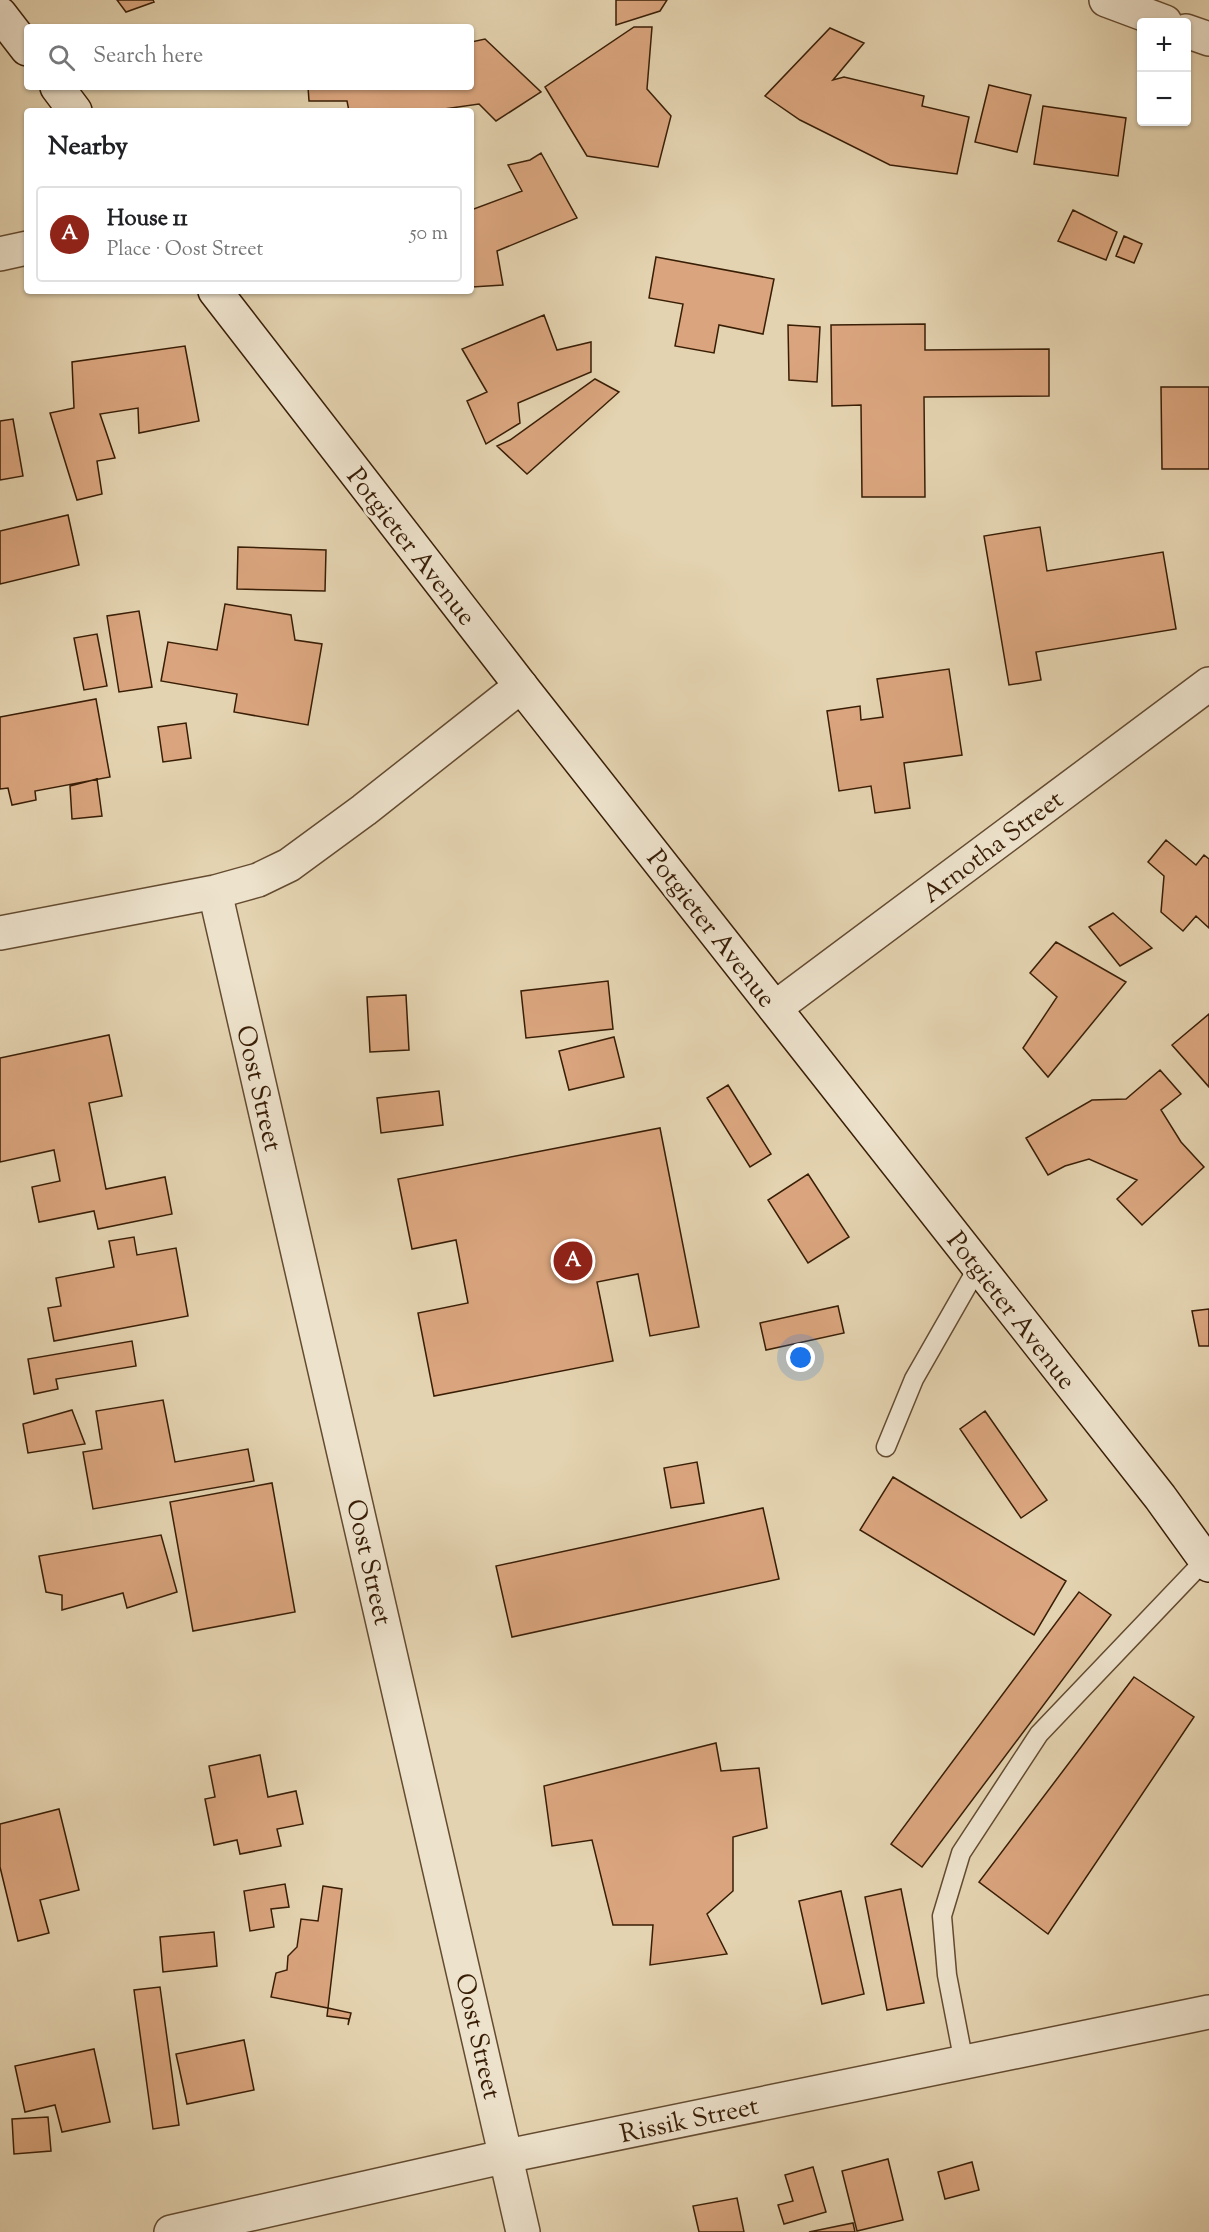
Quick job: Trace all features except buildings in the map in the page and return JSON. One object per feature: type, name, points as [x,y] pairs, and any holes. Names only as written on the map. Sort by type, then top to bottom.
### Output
[{"type":"street","points":[[1106,0],[1154,18]]},
{"type":"street","points":[[0,14],[24,45]]},
{"type":"street","points":[[1191,33],[1209,39]]},
{"type":"street","points":[[59,90],[73,108]]},
{"type":"street","points":[[0,254],[24,249]]},
{"type":"street","name":"Potgieter Avenue","points":[[217,294],[521,686],[1208,1561]]},
{"type":"street","name":"Arnotha Street","points":[[775,1008],[1209,684]]},
{"type":"street","points":[[0,933],[215,892],[248,884],[290,865],[364,810],[521,686]]},
{"type":"street","name":"Oost Street","points":[[215,892],[523,2232]]},
{"type":"street","name":"Rissik Street","points":[[171,2232],[507,2156],[1209,2012]]},
{"type":"lane","points":[[886,1448],[914,1379],[978,1267]]},
{"type":"lane","points":[[964,2063],[947,1975],[942,1916],[961,1853],[1039,1734],[1208,1561]]},
{"type":"place","name":"House 11","points":[[573,1261]]}]
